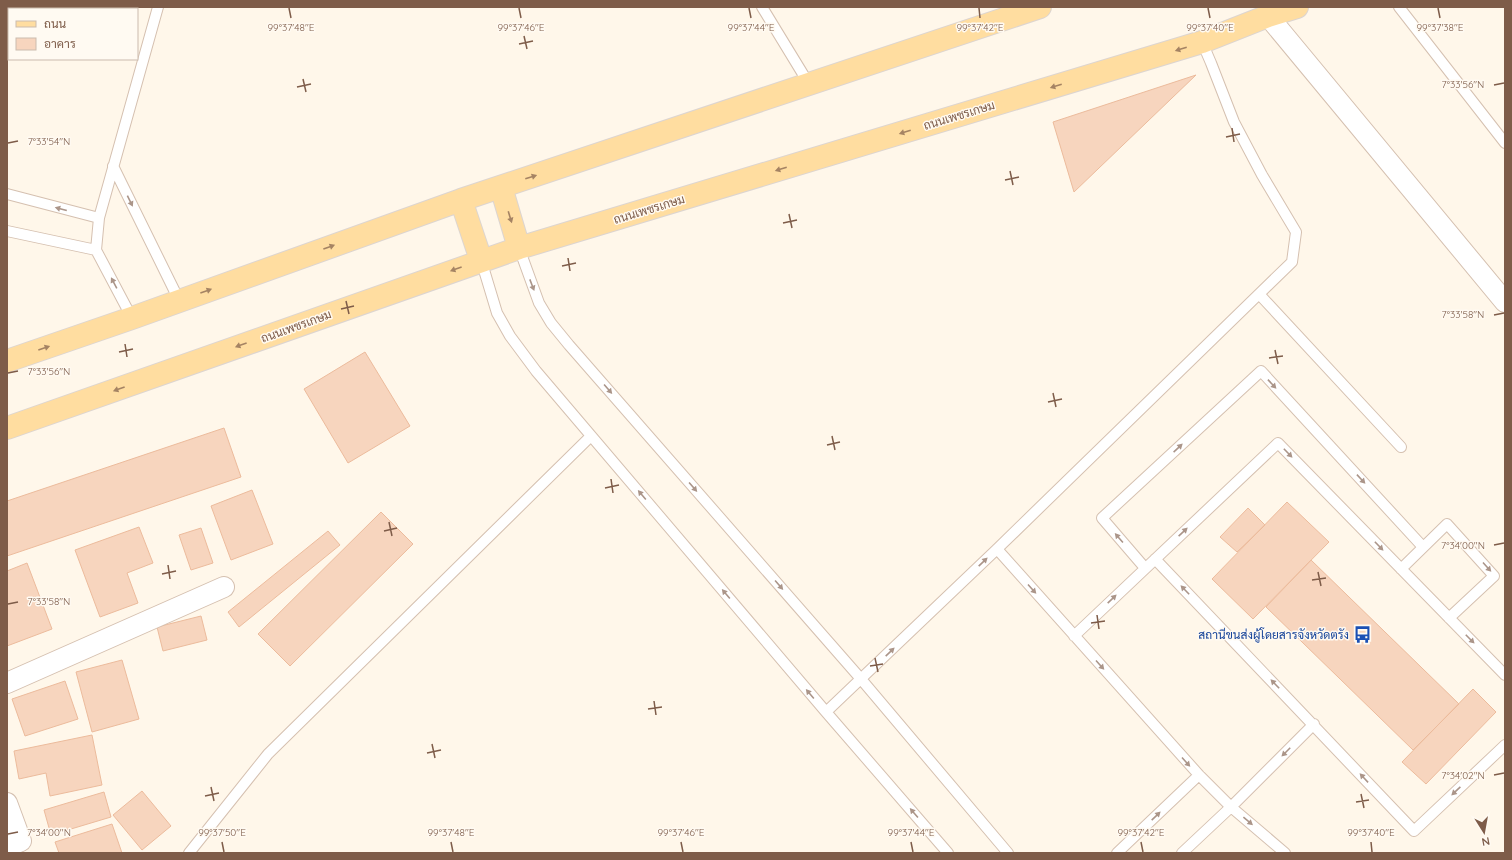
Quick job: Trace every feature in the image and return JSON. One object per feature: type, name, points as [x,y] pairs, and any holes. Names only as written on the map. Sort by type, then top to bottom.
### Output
[{"type":"main road","points":[[7,361],[132,318],[461,200],[1040,7]]},
{"type":"main road","name":"ถนนเพชรเกษม","points":[[7,428],[481,260],[1202,42],[1268,16],[1297,7]]},
{"type":"main road","points":[[501,187],[520,248]]},
{"type":"main road","points":[[461,200],[481,260]]},
{"type":"street","points":[[1268,16],[1505,302]]},
{"type":"street","points":[[7,683],[224,587]]},
{"type":"street","points":[[7,803],[21,841],[7,847]]},
{"type":"lane","points":[[132,318],[96,250],[98,218],[158,7]]},
{"type":"lane","points":[[762,7],[809,84]]},
{"type":"lane","points":[[1399,7],[1505,143]]},
{"type":"lane","points":[[826,712],[997,549],[1292,262],[1296,232],[1262,175],[1234,122],[1212,63],[1202,42]]},
{"type":"lane","points":[[113,166],[179,300]]},
{"type":"lane","points":[[7,194],[98,218]]},
{"type":"lane","points":[[7,230],[96,250]]},
{"type":"lane","points":[[520,248],[539,303],[551,323],[861,679],[1008,853]]},
{"type":"lane","points":[[481,260],[497,313],[510,336],[536,371],[948,853]]},
{"type":"lane","points":[[1259,294],[1402,447]]},
{"type":"lane","points":[[1145,568],[1102,518],[1261,371],[1423,547]]},
{"type":"lane","points":[[189,853],[268,754],[591,436]]},
{"type":"lane","points":[[1074,636],[1278,443],[1505,675]]},
{"type":"lane","points":[[1401,569],[1447,524],[1494,576],[1449,618]]},
{"type":"lane","points":[[997,549],[1199,776],[1231,807],[1285,853]]},
{"type":"lane","points":[[1155,558],[1414,831],[1505,745]]},
{"type":"lane","points":[[1182,853],[1231,807],[1314,724]]},
{"type":"lane","points":[[1118,853],[1199,776]]},
{"type":"building","points":[[1196,75],[1074,192],[1053,122]]},
{"type":"building","points":[[365,352],[410,426],[348,463],[304,389]]},
{"type":"building","points":[[224,428],[241,477],[7,556],[7,501]]},
{"type":"building","points":[[252,490],[273,544],[231,560],[211,506]]},
{"type":"building","points":[[1287,502],[1329,542],[1253,619],[1212,579]]},
{"type":"building","points":[[1248,508],[1265,525],[1237,552],[1220,537]]},
{"type":"building","points":[[381,512],[413,544],[290,666],[258,634]]},
{"type":"building","points":[[139,527],[153,563],[127,573],[138,603],[100,617],[75,550]]},
{"type":"building","points":[[201,528],[213,563],[191,570],[179,535]]},
{"type":"building","points":[[328,531],[340,545],[239,627],[228,612]]},
{"type":"building","points":[[1311,560],[1459,704],[1413,750],[1266,607]]},
{"type":"building","points":[[27,563],[52,629],[7,646],[7,571]]},
{"type":"building","points":[[201,616],[207,640],[163,651],[157,627]]},
{"type":"building","points":[[122,660],[139,719],[92,732],[76,672]]},
{"type":"building","points":[[65,681],[78,719],[25,736],[12,699]]},
{"type":"building","points":[[1473,689],[1496,712],[1426,784],[1402,762]]},
{"type":"building","points":[[92,735],[102,785],[50,796],[46,773],[19,779],[14,751]]},
{"type":"building","points":[[142,791],[171,826],[142,850],[113,815]]},
{"type":"building","points":[[104,792],[111,817],[51,835],[44,810]]},
{"type":"building","points":[[112,824],[122,853],[59,853],[55,842]]},
{"type":"place","name":"สถานีขนส่งผู้โดยสารจังหวัดตรัง","points":[[1362,634]]}]
